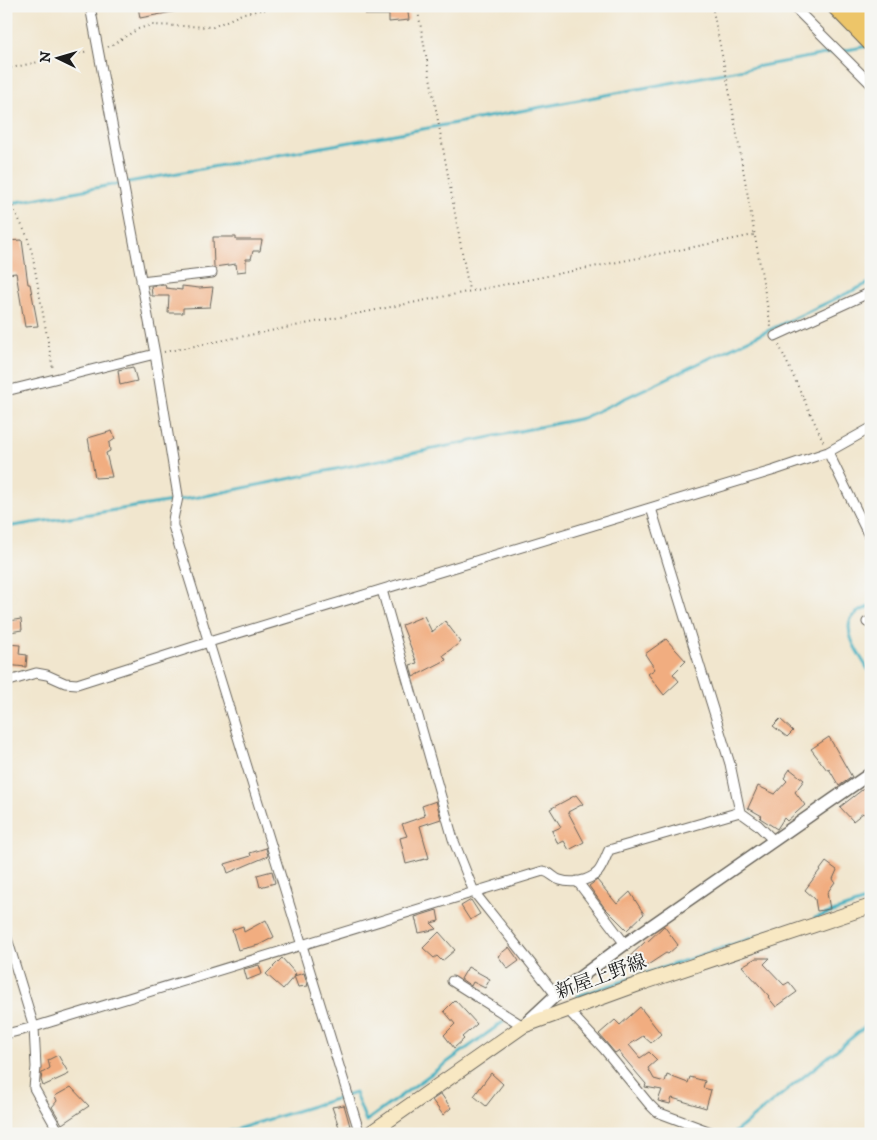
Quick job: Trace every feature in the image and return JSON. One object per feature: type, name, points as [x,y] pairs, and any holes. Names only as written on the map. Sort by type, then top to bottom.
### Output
[{"type":"highway","points":[[836,6],[871,42]]},
{"type":"highway","points":[[860,6],[871,18]]},
{"type":"main road","name":"新屋上野線","points":[[369,1134],[523,1026],[567,1009],[871,906]]},
{"type":"street","points":[[90,6],[155,354],[178,496],[177,508],[172,514],[173,526],[360,1134]]},
{"type":"street","points":[[793,6],[871,84]]},
{"type":"street","points":[[141,281],[212,273]]},
{"type":"street","points":[[775,336],[871,292]]},
{"type":"street","points":[[6,391],[155,354]]},
{"type":"street","points":[[6,682],[36,673],[65,683],[77,684],[828,452],[871,428]]},
{"type":"street","points":[[828,452],[871,540]]},
{"type":"street","points":[[650,508],[730,764],[740,812],[758,825],[774,841]]},
{"type":"street","points":[[382,590],[453,839],[474,892],[556,995]]},
{"type":"street","points":[[452,981],[523,1026],[556,995],[625,944],[871,772]]},
{"type":"street","points":[[6,1034],[543,871],[550,872],[558,880],[571,883],[585,879],[598,872],[609,850],[740,812]]},
{"type":"street","points":[[577,881],[625,944]]},
{"type":"street","points":[[6,935],[34,1027],[36,1067],[34,1088],[60,1134]]},
{"type":"street","points":[[567,1009],[604,1049],[657,1112],[716,1134]]},
{"type":"path","points":[[6,70],[98,50],[113,45],[138,29],[151,25],[213,27],[244,13],[286,6]]},
{"type":"path","points":[[417,6],[469,290]]},
{"type":"path","points":[[712,6],[728,84],[770,324],[828,452]]},
{"type":"path","points":[[6,193],[27,236],[32,253],[55,379]]},
{"type":"path","points":[[155,354],[469,290],[754,235]]},
{"type":"building","points":[[138,6],[183,6],[183,10],[140,18]]},
{"type":"building","points":[[365,6],[407,6],[409,20],[389,22],[389,15],[366,15]]},
{"type":"building","points":[[213,237],[236,237],[236,240],[262,240],[260,251],[253,251],[251,259],[246,259],[246,271],[237,272],[236,264],[214,267]]},
{"type":"building","points":[[22,240],[28,284],[30,284],[38,326],[25,327],[16,273],[6,274],[6,241]]},
{"type":"building","points":[[165,285],[166,288],[182,290],[182,286],[213,287],[210,307],[183,308],[183,313],[168,313],[169,296],[152,296],[151,286]]},
{"type":"building","points":[[133,367],[137,381],[120,385],[118,370]]},
{"type":"building","points":[[112,431],[115,439],[109,443],[110,451],[106,453],[112,477],[95,478],[88,438]]},
{"type":"building","points":[[424,616],[432,632],[445,621],[461,642],[443,655],[446,660],[413,677],[410,665],[417,663],[402,625]]},
{"type":"building","points":[[21,619],[22,630],[10,632],[9,621]]},
{"type":"building","points":[[666,639],[686,661],[673,674],[679,681],[664,695],[648,674],[655,669],[645,654]]},
{"type":"building","points":[[7,644],[20,645],[19,654],[27,655],[26,667],[6,665]]},
{"type":"building","points":[[780,719],[793,731],[787,737],[773,726]]},
{"type":"building","points":[[829,737],[852,777],[839,786],[829,769],[827,770],[811,749]]},
{"type":"building","points":[[790,769],[804,780],[795,792],[805,805],[787,821],[784,818],[777,829],[760,818],[762,816],[748,808],[758,786],[775,794],[787,781],[784,778]]},
{"type":"building","points":[[871,783],[871,820],[863,813],[853,821],[840,807]]},
{"type":"building","points":[[576,795],[583,804],[568,812],[584,842],[569,850],[564,841],[558,844],[552,831],[561,827],[550,809]]},
{"type":"building","points":[[436,801],[441,819],[420,826],[429,858],[406,864],[400,838],[407,836],[402,824],[425,816],[422,806]]},
{"type":"building","points":[[266,848],[268,856],[228,873],[225,864],[251,856],[250,853]]},
{"type":"building","points":[[826,862],[837,870],[833,879],[835,882],[827,893],[830,909],[817,911],[815,899],[805,890]]},
{"type":"building","points":[[272,871],[275,883],[260,887],[257,875]]},
{"type":"building","points":[[597,880],[617,904],[630,892],[644,914],[627,930],[604,907],[589,886]]},
{"type":"building","points":[[471,900],[480,914],[470,920],[461,906]]},
{"type":"building","points":[[437,910],[439,921],[431,923],[437,929],[419,933],[415,917]]},
{"type":"building","points":[[266,920],[274,937],[259,945],[238,950],[232,930],[243,926],[244,932]]},
{"type":"building","points":[[664,926],[678,945],[668,954],[666,953],[640,970],[627,959]]},
{"type":"building","points":[[439,932],[455,950],[442,961],[437,956],[434,958],[423,948]]},
{"type":"building","points":[[509,947],[519,961],[508,969],[498,956]]},
{"type":"building","points":[[282,958],[296,974],[283,989],[266,974]]},
{"type":"building","points":[[756,958],[770,958],[764,964],[784,985],[789,982],[797,992],[776,1007],[769,996],[742,966]]},
{"type":"building","points":[[259,965],[262,974],[247,980],[244,969]]},
{"type":"building","points":[[468,967],[490,979],[485,988],[473,982],[471,986],[461,979]]},
{"type":"building","points":[[304,973],[308,986],[298,987],[294,976]]},
{"type":"building","points":[[455,1000],[477,1024],[462,1037],[464,1039],[454,1048],[444,1035],[455,1024],[444,1011]]},
{"type":"building","points":[[640,1007],[661,1034],[651,1043],[643,1036],[629,1045],[640,1058],[649,1052],[657,1060],[648,1068],[654,1079],[665,1082],[667,1075],[688,1083],[690,1077],[705,1081],[703,1088],[711,1090],[706,1108],[672,1098],[670,1104],[658,1101],[662,1090],[645,1087],[646,1084],[618,1051],[615,1053],[599,1034],[615,1020],[620,1025]]},
{"type":"building","points":[[58,1055],[69,1074],[43,1086],[41,1080],[42,1073],[50,1068],[48,1060]]},
{"type":"building","points":[[491,1073],[503,1084],[486,1106],[474,1096]]},
{"type":"building","points":[[71,1087],[89,1106],[62,1124],[52,1107],[57,1101],[55,1096]]},
{"type":"building","points":[[441,1094],[451,1108],[443,1115],[432,1100]]},
{"type":"building","points":[[344,1105],[350,1126],[340,1130],[332,1107]]},
{"type":"waterway","points":[[6,204],[868,46]]},
{"type":"waterway","points":[[6,527],[205,496],[583,418],[871,282]]},
{"type":"waterway","points":[[871,606],[853,616],[849,629],[854,645],[871,674]]},
{"type":"waterway","points":[[815,918],[871,899]]},
{"type":"waterway","points":[[578,996],[780,929]]},
{"type":"waterway","points":[[221,1134],[355,1093],[366,1121],[503,1022]]},
{"type":"waterway","points":[[733,1134],[871,1022]]}]
